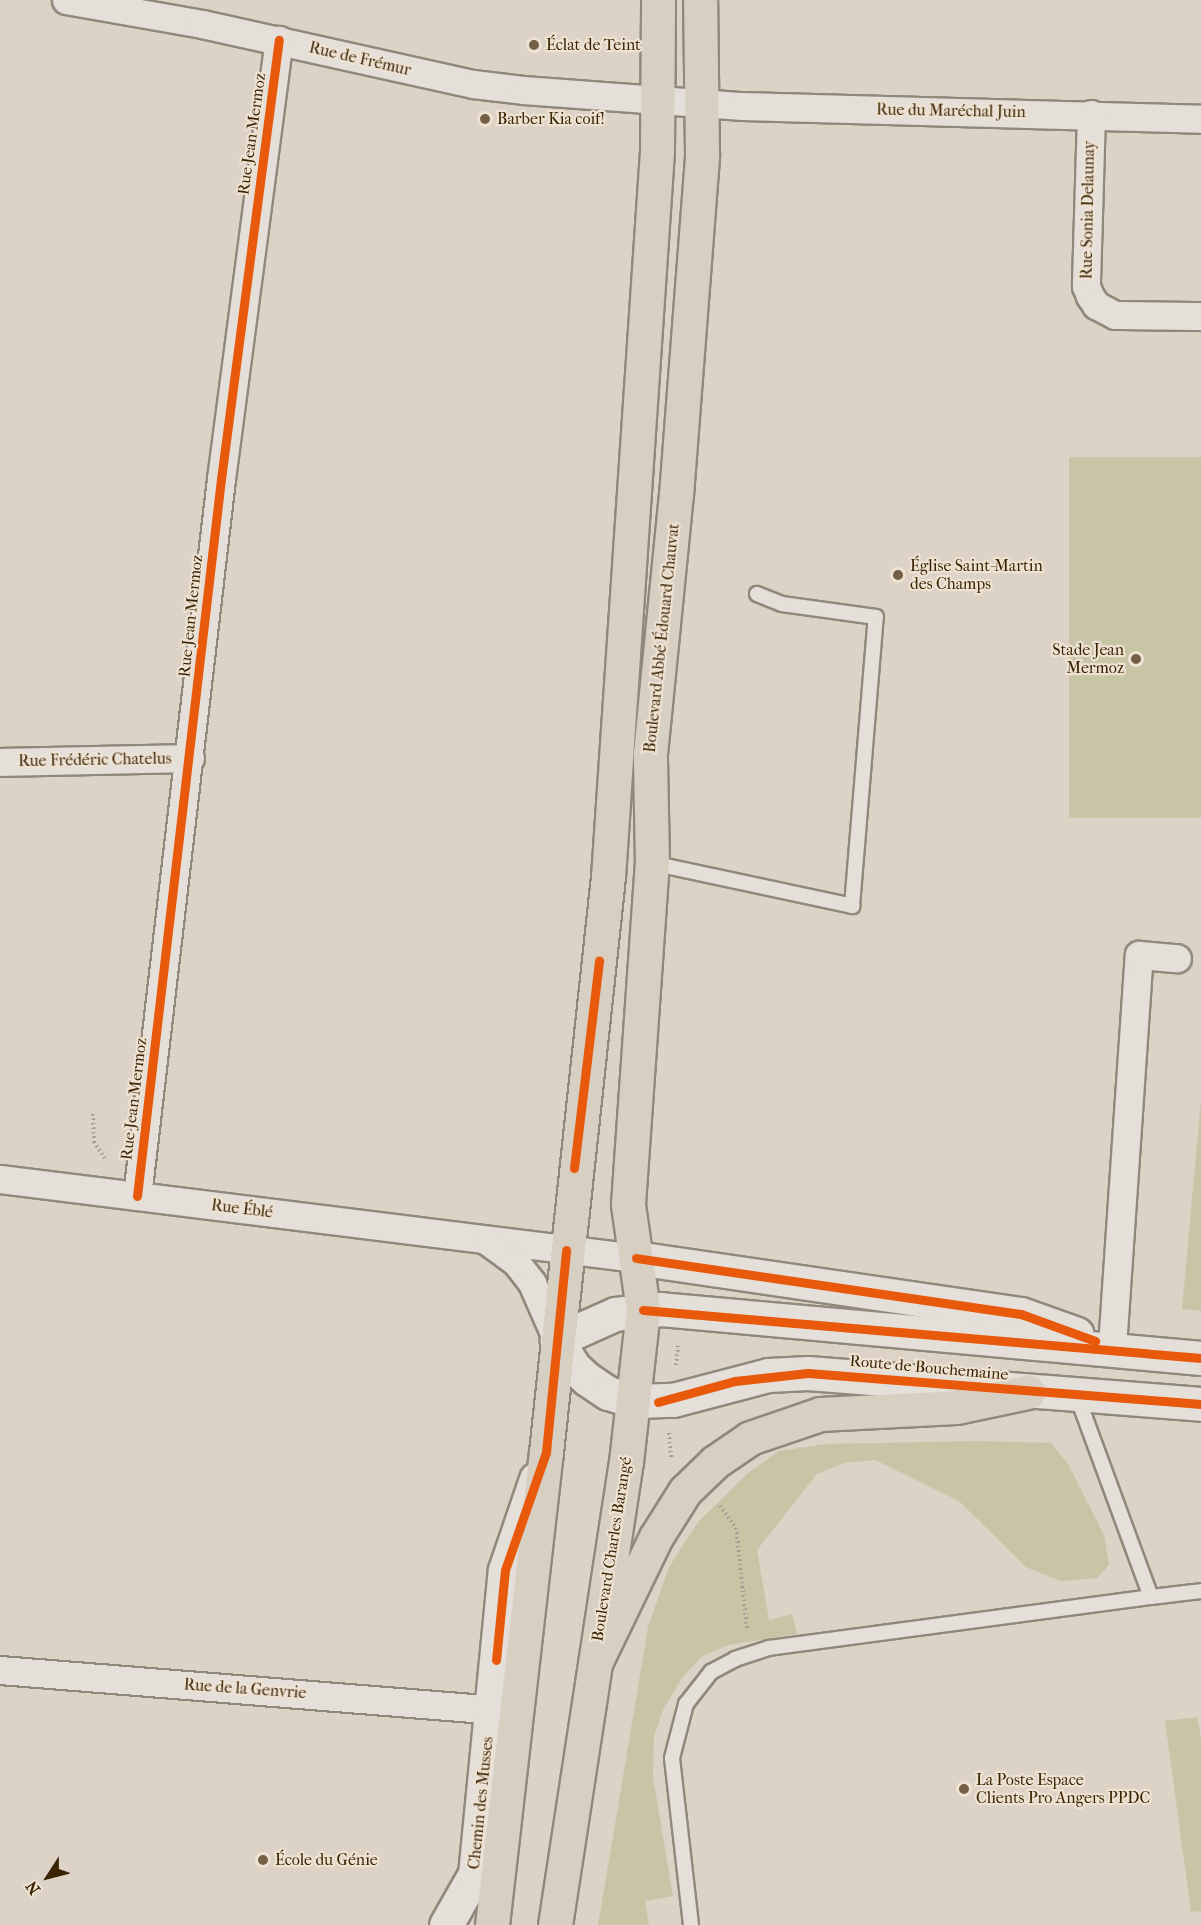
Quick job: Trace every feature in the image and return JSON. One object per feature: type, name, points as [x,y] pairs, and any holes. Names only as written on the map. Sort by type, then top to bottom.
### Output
[{"type":"main road","name":"Boulevard Abbé Édouard Chauvat","points":[[566,1250],[608,877],[657,151],[658,0]]},
{"type":"main road","name":"Boulevard Abbé Édouard Chauvat","points":[[629,1173],[652,863],[650,754],[676,495],[702,154],[700,0]]},
{"type":"main road","name":"Boulevard Charles Barangé","points":[[555,1925],[626,1462],[646,1402],[643,1310],[629,1224],[629,1173]]},
{"type":"main road","points":[[492,1925],[546,1452],[566,1250]]},
{"type":"main road","points":[[595,1664],[656,1537],[685,1491],[715,1462],[750,1438],[820,1414],[956,1407],[1028,1392]]},
{"type":"street","name":"Rue de Frémur","points":[[80,1],[279,40],[473,84],[701,104]]},
{"type":"street","name":"Rue Jean Mermoz","points":[[137,1196],[221,479],[279,40]]},
{"type":"street","name":"Rue du Maréchal Juin","points":[[701,104],[1201,119]]},
{"type":"street","name":"Rue Sonia Delaunay","points":[[1090,114],[1086,286],[1090,296],[1096,305],[1115,315],[1201,316]]},
{"type":"street","name":"Rue Frédéric Chatelus","points":[[0,762],[190,758]]},
{"type":"street","points":[[1112,1347],[1139,955],[1176,958]]},
{"type":"street","name":"Rue Éblé","points":[[0,1179],[636,1258]]},
{"type":"street","name":"Rue Éblé","points":[[484,1239],[515,1261],[532,1283],[557,1340]]},
{"type":"street","name":"Route de Bouchemaine","points":[[636,1258],[1021,1314],[1112,1347]]},
{"type":"street","name":"Route de Bouchemaine","points":[[557,1340],[615,1314],[643,1310],[1112,1347],[1201,1358]]},
{"type":"street","points":[[557,1340],[573,1366],[587,1379],[608,1393],[646,1402]]},
{"type":"street","name":"Route de Bouchemaine","points":[[646,1402],[757,1377],[808,1373],[1201,1404]]},
{"type":"street","points":[[489,1709],[505,1570],[546,1452]]},
{"type":"street","name":"Rue de la Genvrie","points":[[0,1670],[489,1709]]},
{"type":"street","name":"Chemin des Musses","points":[[446,1925],[475,1874],[489,1709]]},
{"type":"lane","points":[[652,863],[852,906],[876,617],[783,604],[757,594]]},
{"type":"lane","points":[[1077,1395],[1151,1597]]},
{"type":"lane","points":[[691,1925],[672,1758],[686,1704],[696,1687],[711,1672],[749,1654],[769,1648],[1201,1591]]},
{"type":"path","points":[[93,1114],[94,1142],[104,1158],[116,1166]]},
{"type":"path","points":[[676,1375],[678,1336]]},
{"type":"path","points":[[669,1432],[671,1459]]},
{"type":"path","points":[[716,1500],[736,1528],[749,1654]]},
{"type":"shaded area","name":"Stade Jean Mermoz","points":[[1069,457],[1201,457],[1201,818],[1069,818]]},
{"type":"shaded area","points":[[1201,1099],[1201,1311],[1182,1309]]},
{"type":"shaded area","points":[[977,1441],[1051,1443],[1068,1464],[1104,1535],[1109,1565],[1097,1578],[1060,1581],[1026,1567],[959,1501],[875,1460],[844,1463],[817,1474],[757,1550],[769,1620],[792,1614],[797,1634],[728,1645],[701,1657],[682,1678],[663,1710],[654,1736],[653,1776],[673,1896],[645,1901],[649,1925],[598,1925],[648,1627],[669,1567],[698,1522],[748,1473],[779,1451],[826,1444]]},
{"type":"shaded area","points":[[1197,1717],[1201,1738],[1201,1911],[1191,1912],[1165,1721]]},
{"type":"cycle path","points":[[137,1196],[221,479],[279,40]]},
{"type":"cycle path","points":[[574,1168],[599,961]]},
{"type":"cycle path","points":[[496,1660],[505,1570],[546,1452],[566,1250]]},
{"type":"cycle path","points":[[636,1258],[1021,1314],[1095,1341]]},
{"type":"cycle path","points":[[643,1310],[1201,1358]]},
{"type":"cycle path","points":[[658,1402],[735,1381],[808,1373],[1201,1404]]},
{"type":"place","name":"Éclat de Teint","points":[[534,45]]},
{"type":"place","name":"Barber Kia coif!","points":[[485,119]]},
{"type":"place","name":"Église Saint-Martin des Champs","points":[[898,575]]},
{"type":"place","name":"Stade Jean Mermoz","points":[[1136,659]]},
{"type":"place","name":"La Poste Espace Clients Pro Angers PPDC","points":[[964,1789]]},
{"type":"place","name":"École du Génie","points":[[263,1860]]}]
